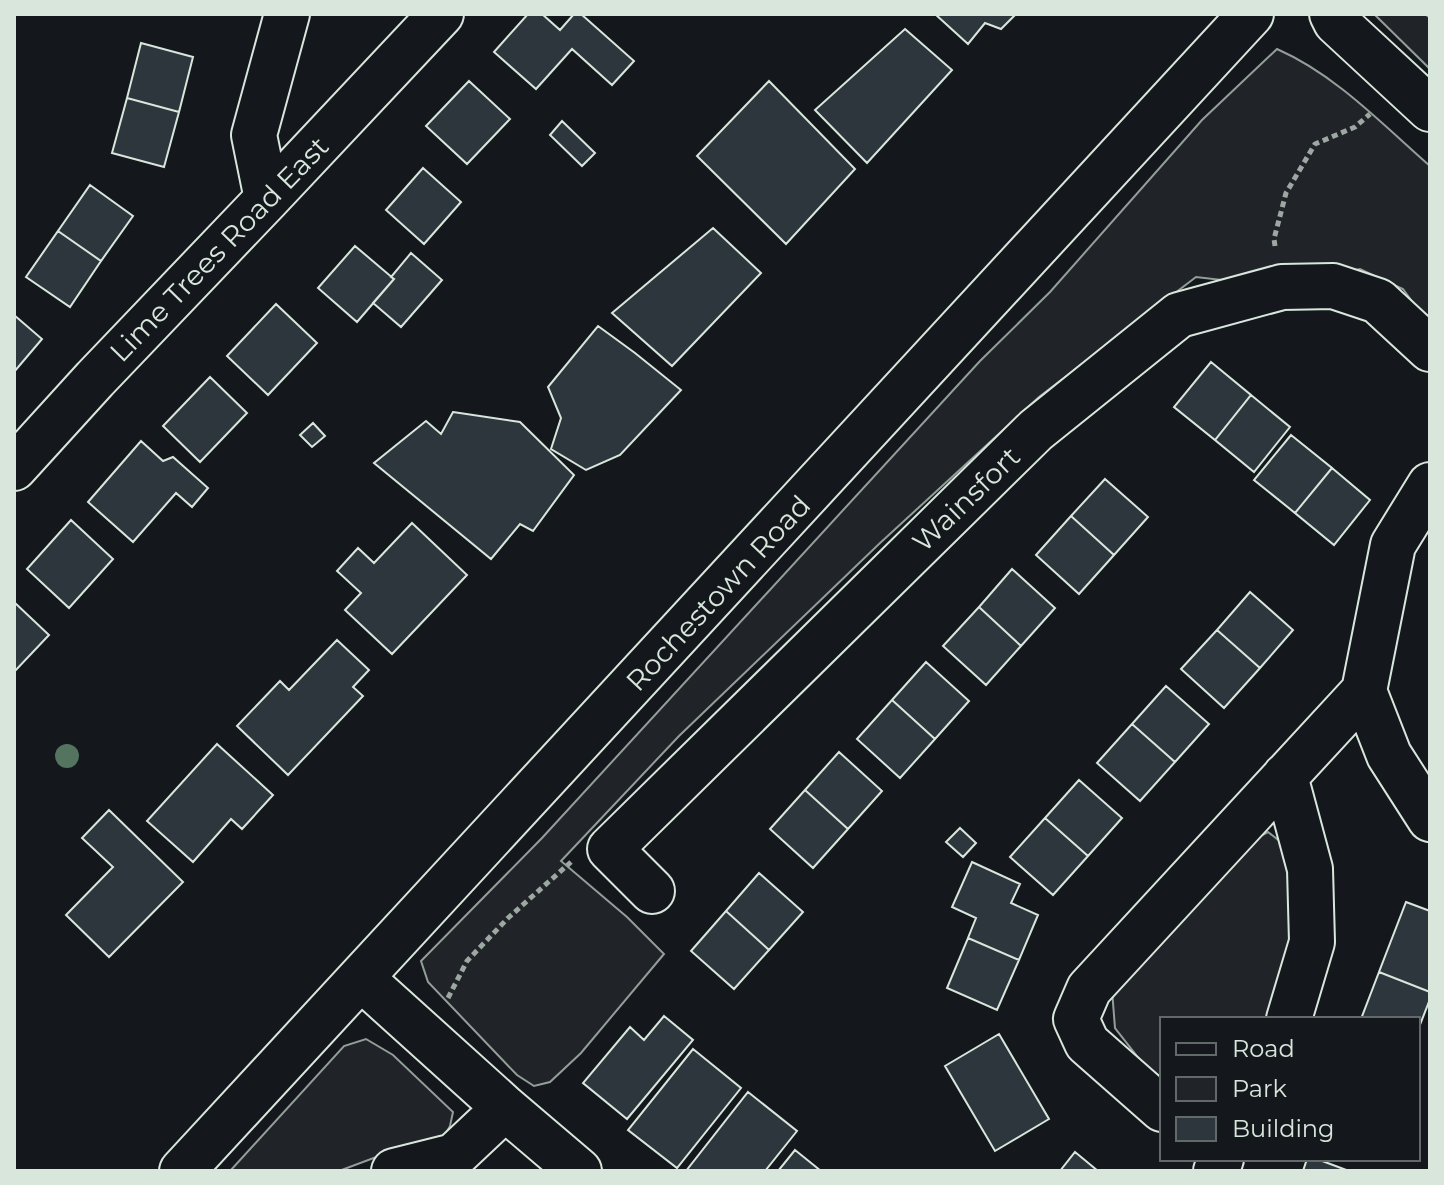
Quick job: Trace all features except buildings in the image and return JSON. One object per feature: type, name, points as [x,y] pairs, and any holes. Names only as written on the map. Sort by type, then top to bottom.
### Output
[{"type":"street","points":[[267,199],[254,135],[287,14]]},
{"type":"street","name":"Rochestown Road","points":[[182,1171],[1251,14]]},
{"type":"street","points":[[1332,14],[1336,22],[1416,96]]},
{"type":"street","name":"Lime Trees Road East","points":[[14,468],[267,199],[425,20]]},
{"type":"street","name":"Wainsfort","points":[[610,849],[1036,430],[1179,315],[1282,287],[1333,286],[1378,301],[1430,349]]},
{"type":"street","points":[[1160,1107],[1087,1043],[1076,1019],[1089,989],[1364,691],[1393,545],[1430,485]]},
{"type":"street","points":[[1364,691],[1389,755],[1430,819]]},
{"type":"street","points":[[1285,776],[1310,869],[1312,942],[1290,1017]]},
{"type":"street","points":[[610,849],[652,891]]},
{"type":"street","points":[[361,978],[579,1171]]},
{"type":"street","points":[[394,1171],[454,1156],[505,1108]]},
{"type":"path","points":[[1282,287],[1274,239],[1286,193],[1315,144],[1416,96]]},
{"type":"path","points":[[441,1010],[467,961],[508,918],[570,862],[610,849]]},
{"type":"green space","points":[[1374,14],[1425,14],[1430,18],[1430,69]]},
{"type":"green space","points":[[1277,49],[1339,86],[1430,166],[1430,326],[1403,289],[1360,269],[1282,287],[1196,277],[1039,397],[879,544],[679,736],[561,861],[627,917],[664,954],[581,1053],[550,1082],[534,1086],[517,1075],[428,982],[421,961],[542,838],[980,361],[1050,292],[1202,120]]},
{"type":"green space","points":[[1268,832],[1286,846],[1291,955],[1271,1017],[1160,1017],[1160,1077],[1144,1065],[1115,1028],[1112,990],[1234,850]]},
{"type":"green space","points":[[366,1039],[393,1055],[453,1112],[450,1126],[440,1144],[387,1153],[339,1171],[230,1171],[344,1046]]}]
